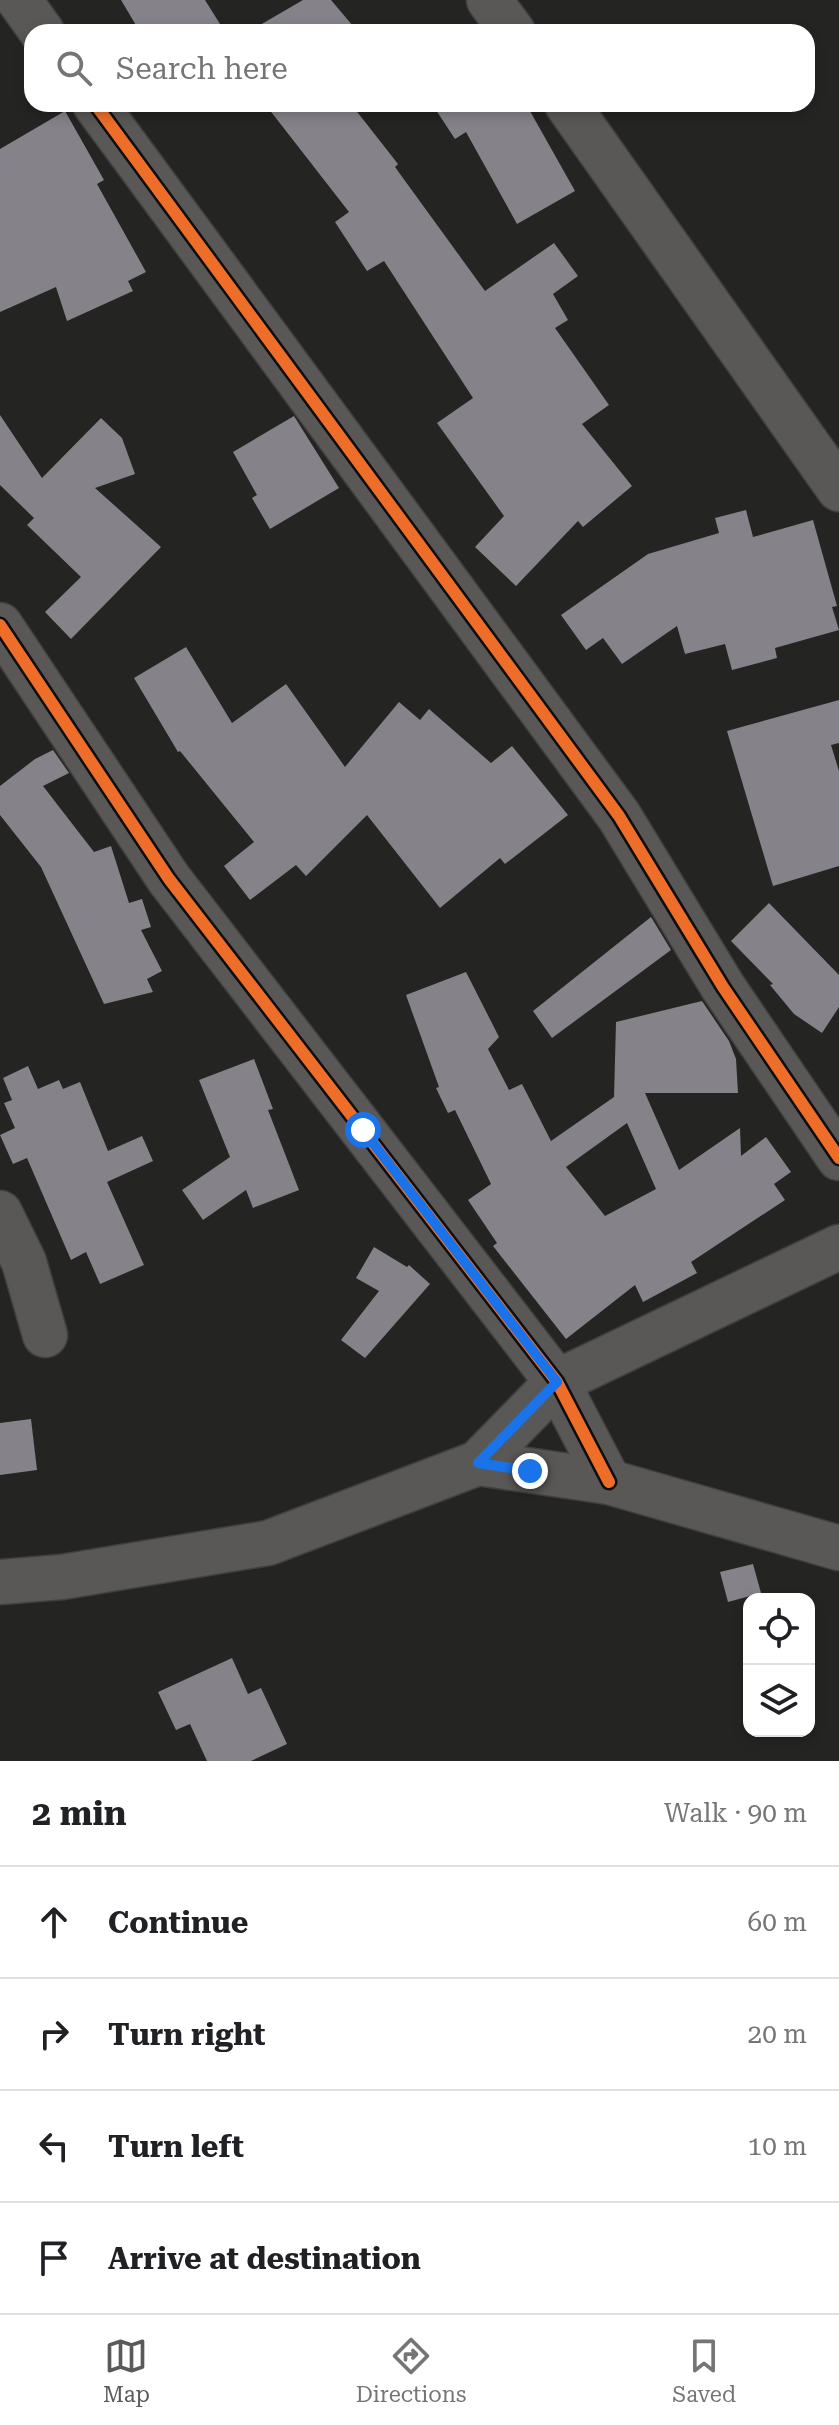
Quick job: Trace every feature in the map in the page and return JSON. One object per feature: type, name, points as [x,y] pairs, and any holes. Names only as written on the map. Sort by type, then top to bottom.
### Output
[{"type":"street","points":[[19,0],[36,24]]},
{"type":"street","points":[[489,0],[507,24]]},
{"type":"street","points":[[101,112],[619,816],[723,987],[839,1158]]},
{"type":"street","points":[[573,112],[839,489]]},
{"type":"street","points":[[0,625],[169,879],[557,1382],[609,1482]]},
{"type":"street","points":[[0,1213],[24,1262],[45,1335]]},
{"type":"street","points":[[0,1582],[62,1577],[268,1543],[478,1463],[557,1382],[839,1247]]},
{"type":"street","points":[[478,1463],[609,1482],[839,1548]]},
{"type":"building","points":[[121,0],[205,0],[220,24],[135,24]]},
{"type":"building","points":[[303,0],[331,0],[351,24],[262,24]]},
{"type":"building","points":[[66,112],[104,180],[97,184],[146,272],[128,281],[133,291],[67,321],[56,287],[0,312],[0,149]]},
{"type":"building","points":[[271,112],[357,112],[398,164],[395,167],[485,291],[554,243],[578,276],[553,294],[568,320],[555,328],[609,405],[582,424],[632,486],[583,527],[578,521],[516,586],[475,547],[504,516],[437,423],[473,398],[384,261],[367,271],[335,222],[349,212]]},
{"type":"building","points":[[437,112],[531,112],[575,191],[517,224],[466,132],[455,139]]},
{"type":"building","points":[[0,415],[42,478],[101,418],[122,438],[135,474],[95,488],[161,547],[71,639],[45,612],[81,577],[27,525],[34,518],[0,485]]},
{"type":"building","points":[[294,416],[339,488],[270,529],[252,498],[257,495],[233,452]]},
{"type":"building","points":[[746,510],[753,537],[813,520],[837,606],[832,607],[839,630],[775,648],[777,658],[732,670],[725,644],[685,654],[677,626],[622,664],[603,638],[586,650],[561,615],[648,554],[719,533],[715,518]]},
{"type":"building","points":[[186,647],[232,723],[286,684],[345,767],[399,702],[420,720],[429,709],[491,763],[512,746],[568,815],[505,864],[500,858],[440,908],[367,815],[306,876],[296,865],[250,900],[224,866],[254,842],[178,752],[134,678]]},
{"type":"building","points":[[839,700],[839,743],[831,745],[839,771],[839,866],[773,886],[727,731]]},
{"type":"building","points":[[53,750],[69,773],[43,786],[94,852],[111,846],[129,903],[142,899],[151,927],[141,930],[162,971],[147,979],[153,992],[104,1004],[41,867],[0,815],[0,786],[35,759]]},
{"type":"building","points":[[769,903],[839,975],[839,1007],[822,1033],[794,1014],[770,985],[773,984],[731,941]]},
{"type":"building","points":[[651,917],[671,950],[552,1038],[533,1011]]},
{"type":"building","points":[[466,972],[499,1037],[488,1049],[509,1090],[522,1084],[551,1141],[614,1097],[616,1022],[702,1001],[729,1041],[736,1059],[738,1093],[645,1093],[679,1170],[740,1128],[741,1156],[766,1137],[791,1172],[774,1184],[785,1200],[691,1262],[697,1273],[643,1302],[635,1285],[566,1339],[493,1246],[497,1243],[468,1200],[491,1184],[455,1110],[448,1113],[436,1088],[439,1087],[406,995]],"holes":[[[627,1123],[656,1189],[605,1216],[566,1167]]]},
{"type":"building","points":[[254,1059],[273,1109],[268,1110],[299,1190],[253,1208],[246,1190],[203,1220],[182,1190],[230,1157],[199,1080]]},
{"type":"building","points":[[28,1066],[38,1089],[59,1080],[63,1089],[80,1082],[108,1151],[142,1136],[153,1161],[107,1182],[144,1265],[100,1284],[86,1252],[71,1260],[27,1158],[13,1164],[0,1135],[15,1128],[4,1103],[12,1100],[3,1078]]},
{"type":"building","points":[[374,1247],[407,1267],[409,1265],[430,1284],[365,1358],[341,1340],[379,1291],[356,1278]]},
{"type":"building","points":[[31,1419],[37,1470],[0,1475],[0,1423]]},
{"type":"building","points":[[753,1564],[761,1593],[743,1593],[743,1598],[728,1602],[720,1572]]},
{"type":"building","points":[[232,1658],[248,1694],[261,1688],[287,1744],[251,1761],[207,1761],[190,1724],[176,1730],[158,1692]]},
{"type":"cycle path","points":[[101,112],[619,816],[723,987],[839,1158]]},
{"type":"cycle path","points":[[0,625],[169,879],[557,1382],[609,1482]]},
{"type":"route","points":[[363,1130],[557,1382],[478,1463],[530,1471]]}]
